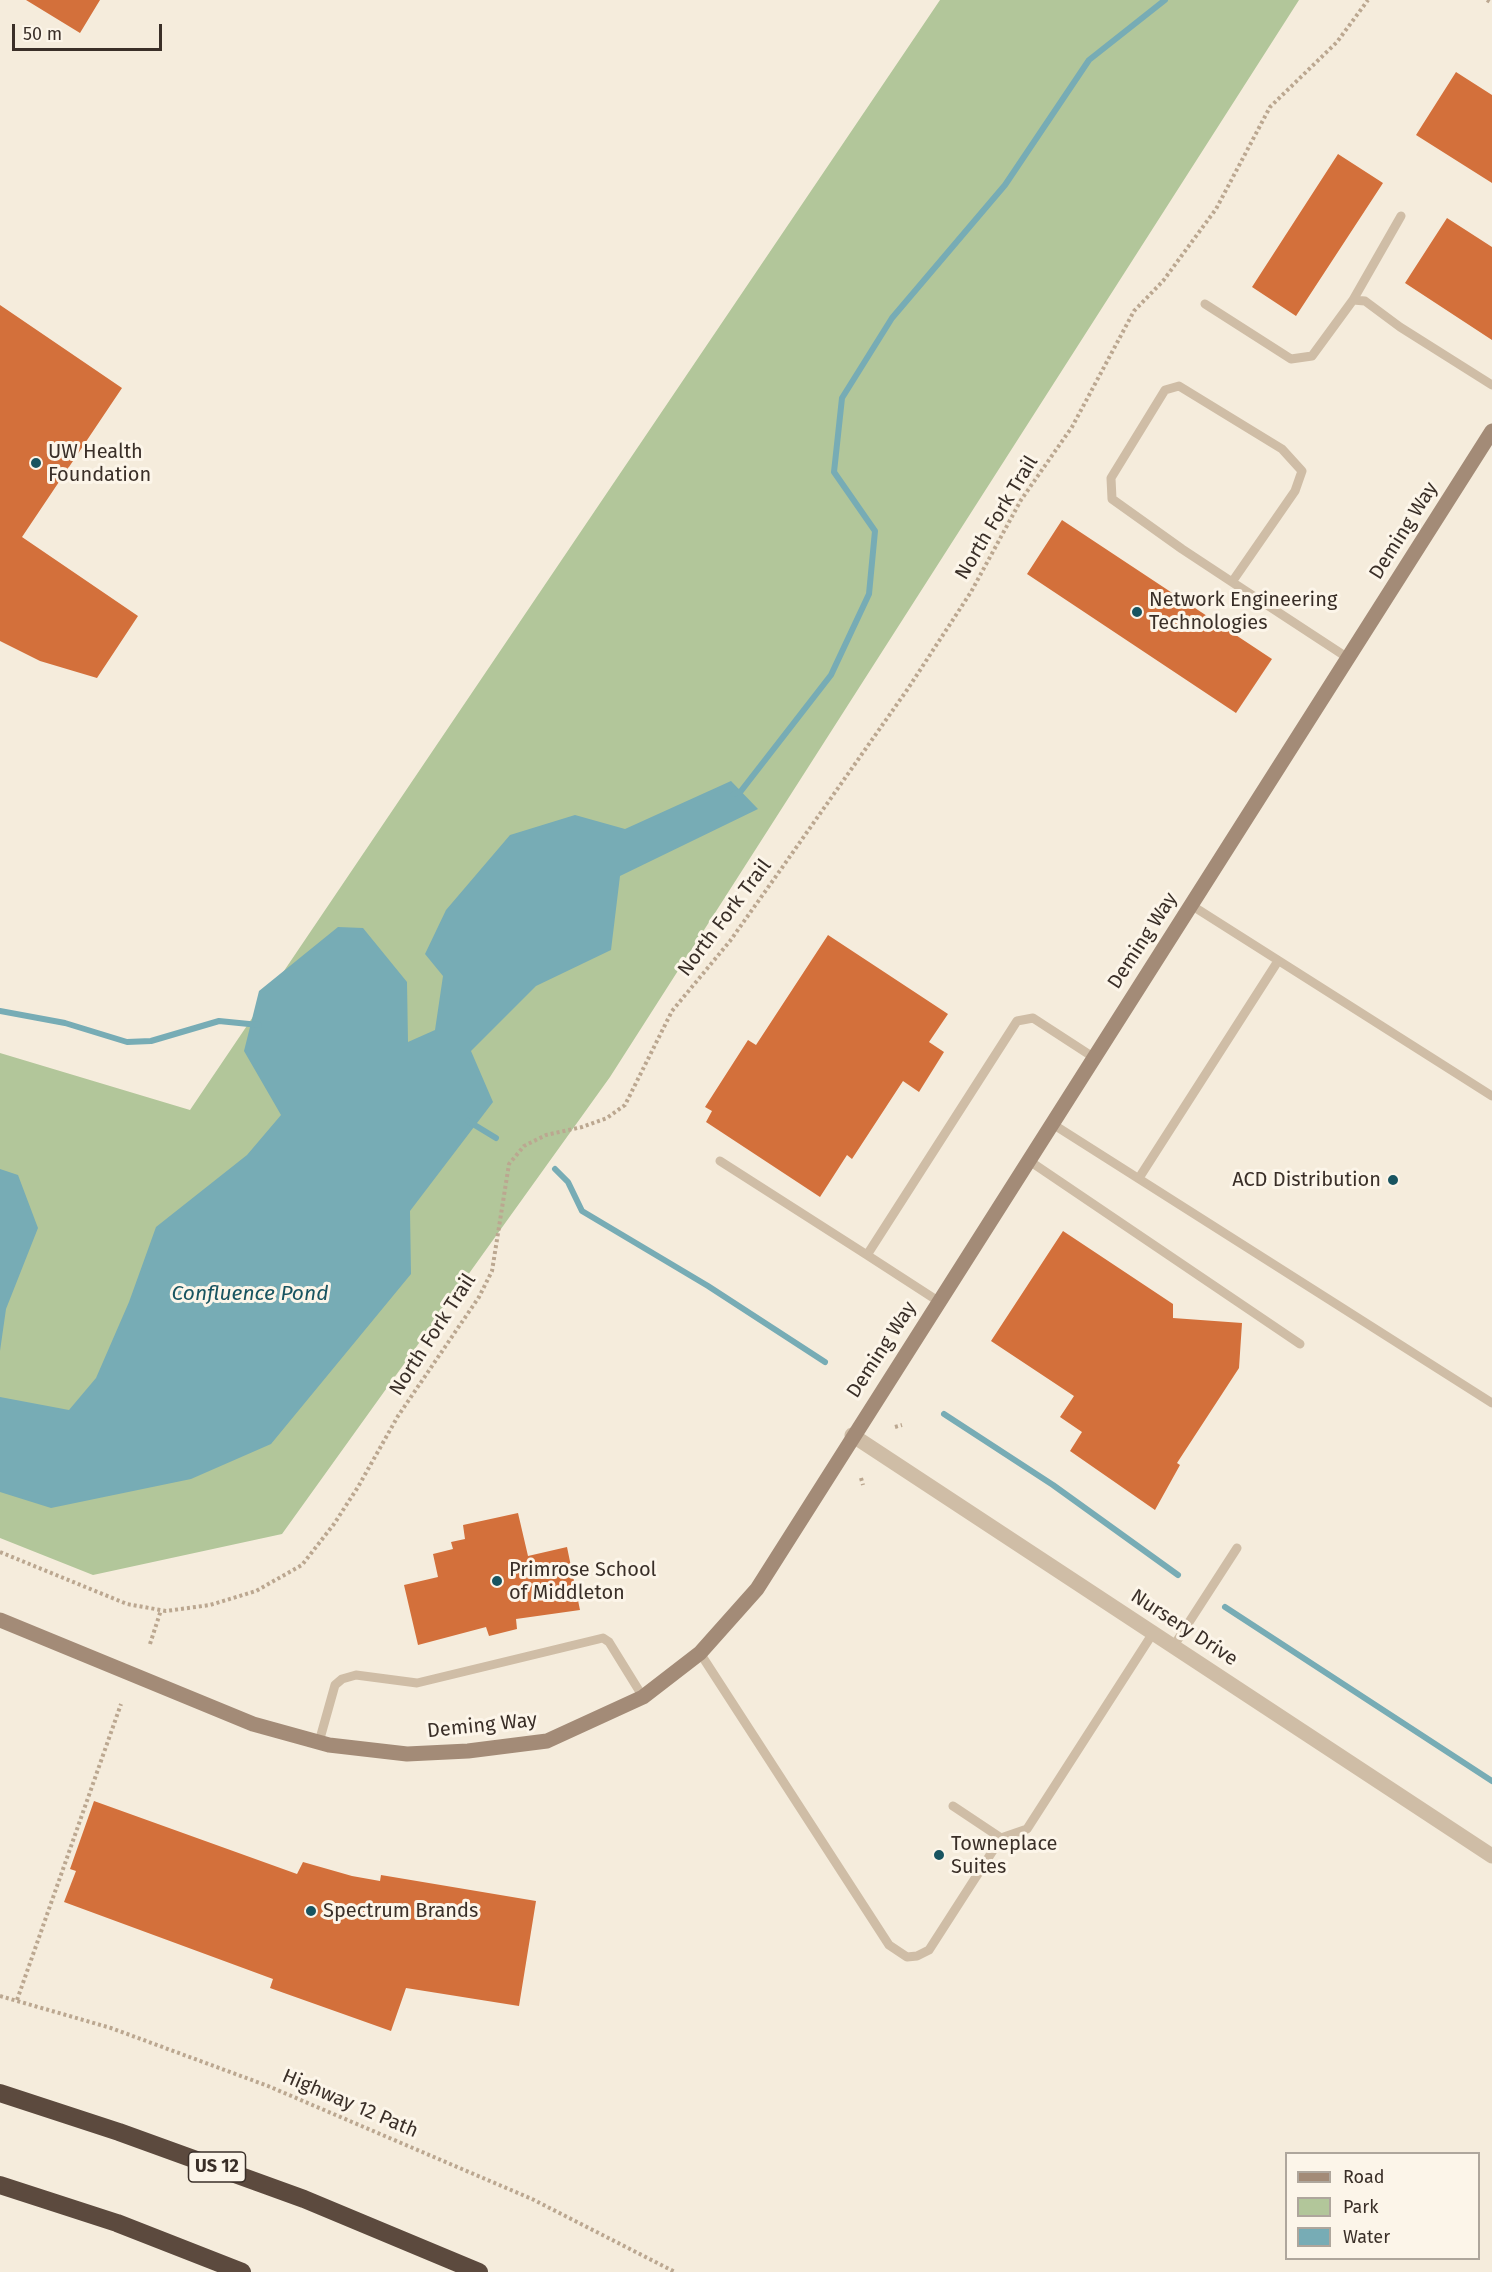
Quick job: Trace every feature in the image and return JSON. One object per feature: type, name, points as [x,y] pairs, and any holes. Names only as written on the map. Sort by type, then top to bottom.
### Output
[{"type":"highway","name":"US 12","points":[[0,2093],[119,2132],[304,2199],[429,2252],[466,2272]]},
{"type":"highway","points":[[0,2185],[117,2223],[242,2272]]},
{"type":"highway","points":[[429,2252],[479,2272]]},
{"type":"street","name":"Deming Way","points":[[0,1620],[253,1724],[319,1742],[407,1754],[468,1751],[547,1741],[643,1697],[700,1653],[757,1590],[852,1435],[1492,431]]},
{"type":"street","name":"Nursery Drive","points":[[852,1435],[1492,1856]]},
{"type":"lane","points":[[1205,304],[1291,359],[1312,356],[1353,300],[1401,216]]},
{"type":"lane","points":[[1353,300],[1365,301],[1401,327],[1492,385]]},
{"type":"lane","points":[[1232,582],[1295,491],[1302,471],[1281,449],[1179,386],[1165,390],[1111,478],[1112,499],[1232,582],[1348,658]]},
{"type":"lane","points":[[1191,904],[1492,1096]]},
{"type":"lane","points":[[1139,1178],[1278,961]]},
{"type":"lane","points":[[867,1255],[1017,1022],[1033,1018],[1094,1057]]},
{"type":"lane","points":[[1051,1123],[1492,1403]]},
{"type":"lane","points":[[1028,1160],[1300,1344]]},
{"type":"lane","points":[[720,1161],[938,1300]]},
{"type":"lane","points":[[1173,1647],[1237,1548]]},
{"type":"lane","points":[[700,1653],[889,1945],[897,1953],[907,1958],[929,1950],[1001,1838],[1027,1829],[1153,1633]]},
{"type":"lane","points":[[319,1742],[335,1685],[342,1679],[356,1675],[417,1683],[603,1638],[609,1642],[643,1697]]},
{"type":"lane","points":[[953,1806],[1001,1838]]},
{"type":"path","name":"North Fork Trail","points":[[0,1552],[127,1604],[161,1610],[210,1605],[256,1591],[302,1565],[334,1524],[398,1416],[478,1297],[492,1271],[509,1164],[524,1146],[546,1135],[582,1128],[607,1118],[625,1105],[672,1011],[730,941],[907,690],[964,602],[1021,500],[1072,427],[1134,311],[1163,280],[1216,209],[1270,107],[1337,42],[1368,0]]},
{"type":"path","points":[[1487,0],[1492,3]]},
{"type":"path","points":[[895,1426],[902,1425]]},
{"type":"path","points":[[861,1478],[863,1485]]},
{"type":"path","points":[[150,1644],[161,1610]]},
{"type":"path","points":[[16,2000],[121,1704]]},
{"type":"path","name":"Highway 12 Path","points":[[0,1996],[111,2028],[184,2054],[354,2122],[532,2199],[675,2272]]},
{"type":"green space","points":[[940,0],[1299,0],[610,1077],[282,1534],[93,1575],[0,1538],[0,1053],[190,1110]]},
{"type":"water","name":"Confluence Pond","points":[[731,781],[758,809],[620,876],[611,950],[536,986],[471,1051],[493,1102],[410,1211],[411,1274],[271,1444],[191,1479],[51,1508],[0,1492],[0,1397],[69,1410],[96,1378],[129,1302],[156,1227],[247,1155],[281,1115],[244,1051],[259,991],[338,927],[363,928],[407,982],[408,1042],[435,1030],[443,976],[425,954],[446,910],[510,835],[575,815],[625,829]]},
{"type":"water","points":[[0,1169],[18,1175],[38,1228],[6,1309],[0,1351]]},
{"type":"building","points":[[26,0],[100,0],[80,33]]},
{"type":"building","points":[[1456,72],[1492,95],[1492,183],[1416,135]]},
{"type":"building","points":[[1338,154],[1383,183],[1296,316],[1252,287]]},
{"type":"building","points":[[1447,218],[1492,247],[1492,340],[1405,283]]},
{"type":"building","name":"UW Health Foundation","points":[[0,305],[122,388],[22,537],[138,616],[97,678],[40,661],[0,641]]},
{"type":"building","points":[[1062,520],[1272,659],[1236,713],[1027,574]]},
{"type":"building","points":[[828,935],[948,1014],[929,1042],[944,1052],[919,1092],[903,1081],[852,1159],[847,1155],[820,1197],[706,1122],[712,1111],[705,1107],[748,1040],[756,1045]]},
{"type":"building","points":[[1063,1231],[1173,1304],[1173,1318],[1242,1323],[1239,1368],[1177,1463],[1180,1465],[1155,1510],[1070,1451],[1082,1432],[1060,1417],[1074,1396],[991,1341]]},
{"type":"building","name":"Primrose School of Middleton","points":[[518,1513],[528,1556],[567,1547],[580,1610],[516,1619],[517,1629],[489,1636],[486,1627],[418,1645],[404,1585],[438,1577],[433,1554],[453,1549],[451,1542],[465,1539],[463,1525]]},
{"type":"building","name":"Spectrum Brands","points":[[94,1801],[297,1874],[303,1862],[352,1876],[380,1881],[381,1875],[536,1901],[519,2006],[406,1988],[391,2031],[270,1988],[273,1979],[64,1902],[76,1871],[70,1869]]},
{"type":"waterway","points":[[734,794],[741,791],[831,675],[869,594],[875,531],[834,472],[842,398],[892,318],[1005,185],[1089,60],[1165,0]]},
{"type":"waterway","points":[[0,1011],[65,1023],[127,1042],[151,1041],[219,1021],[259,1025]]},
{"type":"waterway","points":[[468,1121],[496,1138]]},
{"type":"waterway","points":[[555,1169],[568,1182],[582,1211],[708,1286],[825,1362]]},
{"type":"waterway","points":[[944,1414],[1053,1485],[1178,1575]]},
{"type":"waterway","points":[[1225,1607],[1492,1781]]},
{"type":"place","name":"UW Health Foundation","points":[[36,463]]},
{"type":"place","name":"Network Engineering Technologies","points":[[1137,612]]},
{"type":"place","name":"ACD Distribution","points":[[1393,1180]]},
{"type":"place","name":"Primrose School of Middleton","points":[[497,1581]]},
{"type":"place","name":"Towneplace Suites","points":[[939,1855]]},
{"type":"place","name":"Spectrum Brands","points":[[311,1911]]}]
